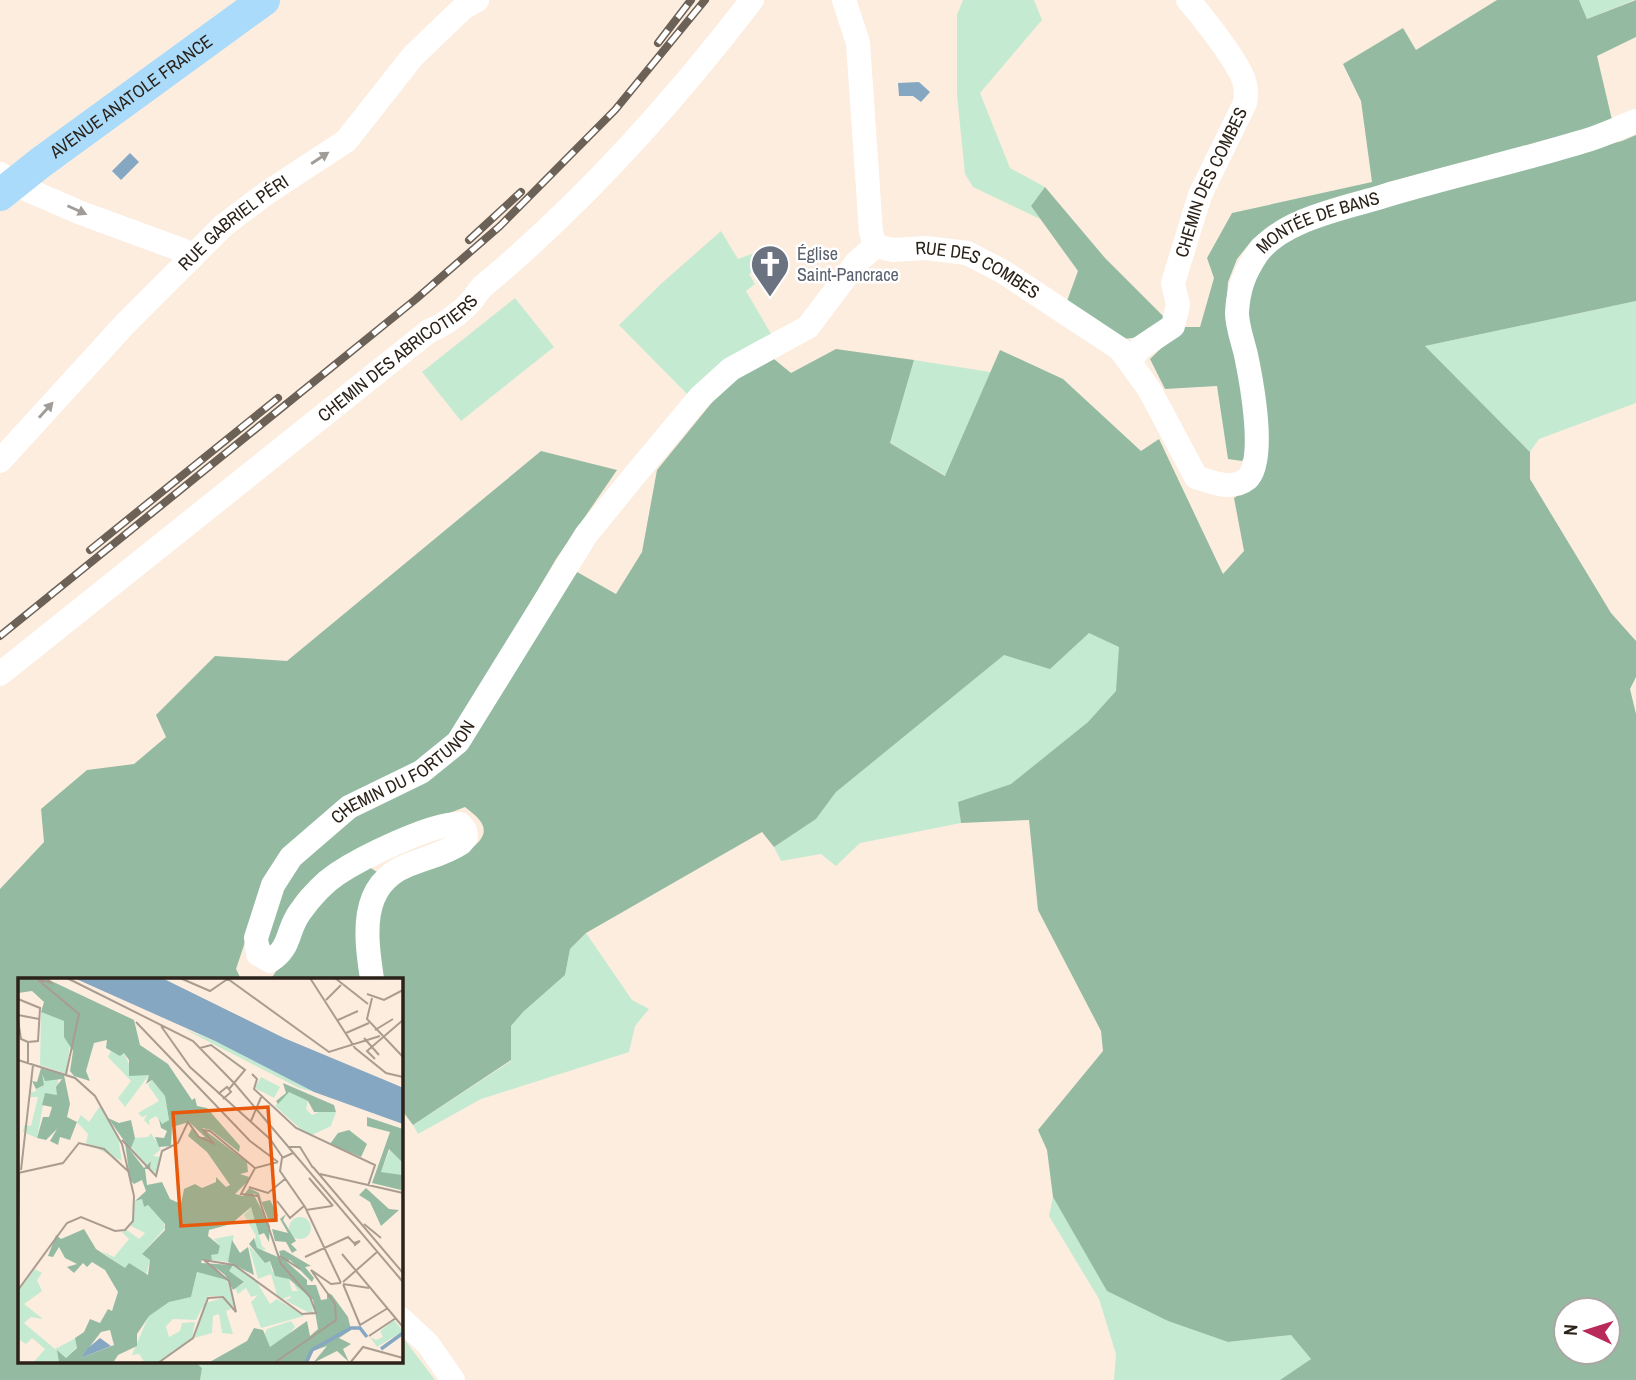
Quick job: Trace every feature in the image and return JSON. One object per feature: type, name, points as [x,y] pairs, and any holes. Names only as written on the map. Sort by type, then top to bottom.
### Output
[{"type":"main road","name":"AVENUE ANATOLE FRANCE","points":[[4,184],[264,0]]},
{"type":"street","name":"RUE GABRIEL PÉRI","points":[[0,461],[125,324],[224,225],[268,192],[346,141],[413,56],[463,8],[477,0]]},
{"type":"street","name":"CHEMIN DES ABRICOTIERS","points":[[0,674],[419,338],[471,301],[477,291],[526,250],[640,132],[751,0]]},
{"type":"street","points":[[844,0],[858,43],[870,232],[875,246]]},
{"type":"street","name":"CHEMIN DES COMBES","points":[[1130,361],[1140,348],[1173,326],[1178,305],[1173,283],[1200,195],[1245,103],[1247,93],[1244,79],[1188,0]]},
{"type":"street","name":"MONTÉE DE BANS","points":[[1207,481],[1236,484],[1247,479],[1254,469],[1258,437],[1237,316],[1241,281],[1259,251],[1283,232],[1315,217],[1424,184],[1585,141],[1636,121]]},
{"type":"street","points":[[4,184],[193,256]]},
{"type":"street","name":"RUE DES COMBES","points":[[875,246],[892,250],[926,248],[967,253],[1002,271],[1120,349],[1149,389],[1207,481]]},
{"type":"street","name":"CHEMIN DU FORTUNON","points":[[372,978],[367,927],[372,900],[394,872],[452,849],[466,837],[466,830],[460,824],[442,825],[389,847],[337,874],[321,887],[300,912],[282,953],[270,961],[258,954],[257,938],[273,885],[291,857],[349,807],[421,772],[458,742],[586,535],[683,417],[700,397],[731,369],[808,327],[856,263],[875,246]]},
{"type":"street","points":[[402,1320],[428,1344],[453,1380]]},
{"type":"green space","points":[[963,0],[1034,0],[1042,20],[980,93],[1010,168],[1045,187],[1031,206],[1040,219],[973,187],[965,174],[957,95],[957,15]]},
{"type":"green space","points":[[1497,0],[1579,0],[1587,19],[1636,0],[1636,37],[1597,56],[1612,120],[1548,142],[1388,182],[1272,225],[1253,239],[1237,259],[1228,282],[1226,312],[1248,413],[1250,450],[1242,461],[1228,459],[1217,386],[1165,389],[1150,359],[1183,327],[1200,327],[1214,278],[1207,258],[1232,213],[1372,182],[1361,101],[1343,64],[1403,28],[1416,50]]},
{"type":"green space","points":[[1579,0],[1634,0],[1587,19]]},
{"type":"green space","points":[[1636,135],[1636,301],[1425,346],[1530,452],[1530,479],[1611,613],[1636,641],[1636,677],[1630,689],[1636,714],[1636,1380],[1280,1380],[1311,1359],[1291,1335],[1228,1342],[1168,1321],[1107,1291],[1053,1197],[1047,1150],[1038,1130],[1103,1051],[1101,1031],[1038,910],[1029,820],[961,823],[958,802],[1011,784],[1088,722],[1116,691],[1119,647],[1089,633],[1050,669],[1004,655],[836,792],[816,819],[774,847],[762,832],[586,933],[570,949],[565,975],[511,1026],[511,1060],[413,1125],[402,1110],[402,978],[379,978],[375,920],[391,885],[469,850],[477,844],[484,828],[465,807],[429,821],[316,877],[295,899],[278,943],[271,947],[267,940],[286,882],[304,855],[330,833],[378,802],[439,770],[570,568],[616,594],[642,552],[657,470],[727,384],[774,359],[791,373],[836,349],[914,360],[890,443],[945,476],[1000,350],[1063,379],[1141,451],[1159,439],[1223,574],[1244,551],[1234,498],[1257,477],[1243,304],[1271,251],[1300,230],[1426,190],[1622,141]]},
{"type":"green space","points":[[1045,187],[1105,258],[1164,317],[1156,330],[1140,337],[1124,339],[1067,301],[1078,271],[1031,206]]},
{"type":"green space","points":[[721,231],[738,259],[760,251],[767,267],[760,267],[749,274],[755,284],[746,291],[774,339],[689,396],[619,325]]},
{"type":"green space","points":[[515,298],[554,347],[461,421],[422,372]]},
{"type":"green space","points":[[1636,301],[1636,403],[1539,439],[1530,452],[1425,346]]},
{"type":"green space","points":[[914,360],[990,372],[1052,388],[1194,606],[1088,722],[1011,784],[959,802],[961,823],[860,843],[836,866],[821,854],[781,861],[774,847],[816,819],[836,792],[946,476],[890,443]]},
{"type":"green space","points":[[541,451],[617,470],[556,559],[457,728],[439,747],[406,768],[259,900],[236,969],[240,978],[18,978],[18,1362],[195,1362],[202,1368],[200,1380],[0,1380],[0,889],[44,842],[41,809],[87,770],[134,764],[166,737],[156,715],[215,656],[287,661]]},
{"type":"green space","points":[[366,865],[377,872],[363,978],[272,978],[293,945],[318,899]]},
{"type":"green space","points":[[586,933],[632,1000],[649,1009],[635,1026],[629,1052],[481,1099],[418,1134],[413,1125],[511,1061],[511,1026],[565,975],[570,949]]},
{"type":"green space","points":[[1053,1197],[1108,1291],[1168,1321],[1228,1342],[1291,1335],[1311,1359],[1280,1380],[1114,1380],[1116,1354],[1099,1299],[1049,1216]]},
{"type":"green space","points":[[402,1336],[435,1380],[200,1380],[202,1368],[195,1362],[402,1362]]},
{"type":"water","points":[[919,82],[930,92],[921,102],[913,96],[899,96],[898,83]]},
{"type":"water","points":[[130,153],[139,162],[121,180],[112,171]]},
{"type":"railway","points":[[658,43],[691,0]]},
{"type":"railway","points":[[0,636],[416,299],[500,226],[615,110],[705,0]]},
{"type":"railway","points":[[469,240],[521,192]]},
{"type":"railway","points":[[90,550],[278,398]]},
{"type":"place","name":"Église Saint-Pancrace","points":[[770,298]]}]
